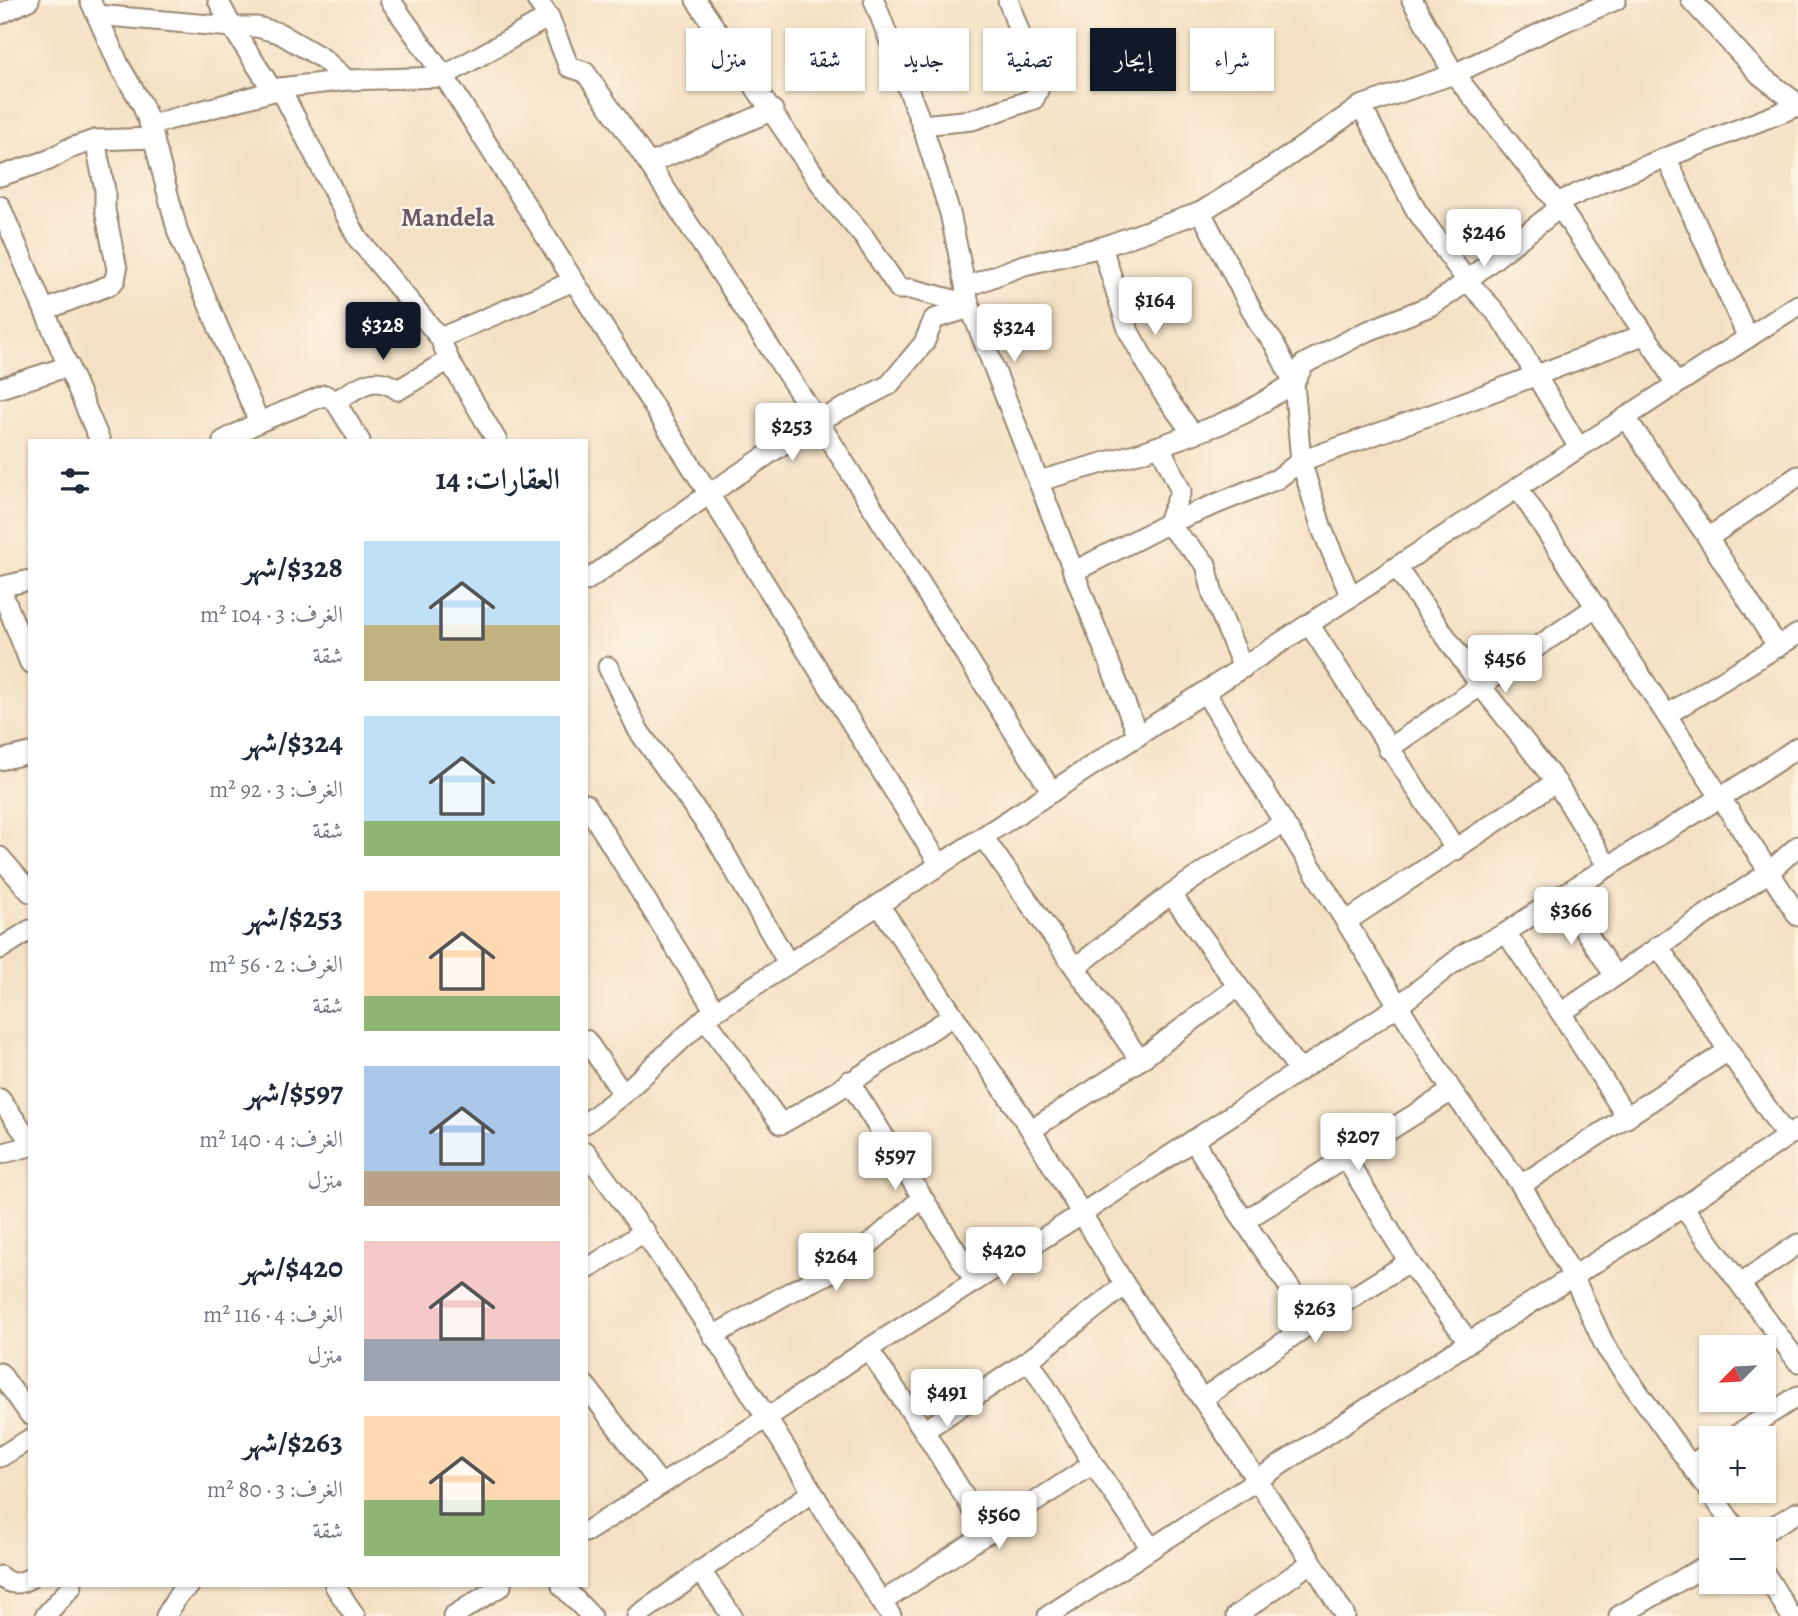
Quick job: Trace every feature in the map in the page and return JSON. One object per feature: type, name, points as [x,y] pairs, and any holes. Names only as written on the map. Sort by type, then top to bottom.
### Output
[{"type":"street","points":[[0,14],[29,0]]},
{"type":"street","points":[[141,0],[145,20]]},
{"type":"street","points":[[218,0],[232,27],[276,89],[358,239],[440,338],[449,360],[496,439]]},
{"type":"street","points":[[390,0],[444,77],[574,281],[940,865]]},
{"type":"street","points":[[537,0],[549,17],[569,67],[585,72],[649,164],[818,421],[1052,792]]},
{"type":"street","points":[[696,0],[831,199],[864,237],[899,289],[968,300]]},
{"type":"street","points":[[874,0],[922,125],[950,213],[968,300],[1138,736]]},
{"type":"street","points":[[922,125],[972,120],[1034,99],[1039,88],[1008,0]]},
{"type":"street","points":[[1412,0],[1454,74],[1557,203],[1676,385]]},
{"type":"street","points":[[588,580],[818,421],[889,385],[924,343],[933,319],[1024,265],[1102,247],[1201,212],[1361,106],[1454,74],[1616,0]]},
{"type":"street","points":[[1039,481],[1160,446],[1245,413],[1294,383],[1304,364],[1363,333],[1430,306],[1467,281],[1554,212],[1557,203],[1798,105],[1760,75],[1691,0]]},
{"type":"street","points":[[94,8],[145,20],[257,27],[279,33],[322,58],[347,80]]},
{"type":"street","points":[[94,8],[120,67],[142,104],[152,132],[178,233],[259,422]]},
{"type":"street","points":[[0,176],[49,160],[68,149],[95,140],[152,132],[276,89],[347,80],[444,77],[549,17]]},
{"type":"street","points":[[1361,106],[1416,210],[1467,281],[1511,333],[1579,448]]},
{"type":"street","points":[[649,164],[773,110]]},
{"type":"street","points":[[45,310],[110,285],[115,280],[115,254],[105,210],[105,190],[95,140]]},
{"type":"street","points":[[1667,159],[1748,338]]},
{"type":"street","points":[[0,206],[99,439]]},
{"type":"street","points":[[1201,212],[1259,324],[1274,343],[1294,383],[1301,461],[1322,529],[1351,597]]},
{"type":"street","points":[[1102,247],[1129,332],[1163,393],[1194,434]]},
{"type":"street","points":[[440,338],[574,281]]},
{"type":"street","points":[[588,1121],[623,1094],[710,1015],[1798,305]]},
{"type":"street","points":[[1073,572],[1167,524],[1277,480],[1301,461],[1643,335]]},
{"type":"street","points":[[335,401],[373,380],[388,383],[398,390],[449,360]]},
{"type":"street","points":[[0,388],[69,366]]},
{"type":"street","points":[[227,439],[259,422],[325,395],[335,401],[359,439]]},
{"type":"street","points":[[1626,418],[1778,647]]},
{"type":"street","points":[[1160,446],[1181,491],[1167,524]]},
{"type":"street","points":[[1708,538],[1798,476]]},
{"type":"street","points":[[1518,488],[1798,916]]},
{"type":"street","points":[[1167,524],[1206,564],[1213,595],[1243,668]]},
{"type":"street","points":[[1396,567],[1481,687],[1556,782],[1608,867]]},
{"type":"street","points":[[28,580],[0,587],[28,658]]},
{"type":"street","points":[[1388,749],[1597,606]]},
{"type":"street","points":[[1309,624],[1456,850]]},
{"type":"street","points":[[1668,714],[1798,634]]},
{"type":"street","points":[[608,667],[638,730],[716,838],[788,964]]},
{"type":"street","points":[[1205,692],[1452,1091],[1521,1185],[1573,1276],[1605,1346],[1728,1517]]},
{"type":"street","points":[[588,1531],[767,1418],[868,1349],[1081,1214],[1398,1006],[1467,952],[1506,933],[1798,747]]},
{"type":"street","points":[[0,760],[28,753]]},
{"type":"street","points":[[1347,921],[1556,782]]},
{"type":"street","points":[[588,807],[710,1015],[781,1124],[833,1096],[849,1081],[953,1016]]},
{"type":"street","points":[[1076,967],[1171,894],[1284,823]]},
{"type":"street","points":[[983,837],[1140,1059]]},
{"type":"street","points":[[1562,1013],[1769,872],[1798,846]]},
{"type":"street","points":[[0,857],[28,890]]},
{"type":"street","points":[[1171,894],[1298,1070]]},
{"type":"street","points":[[1562,895],[1615,976]]},
{"type":"street","points":[[879,905],[1031,1130],[1125,1284],[1312,1562],[1345,1616]]},
{"type":"street","points":[[0,949],[28,931]]},
{"type":"street","points":[[1506,933],[1562,1013],[1627,1118]]},
{"type":"street","points":[[1048,1616],[1469,1342],[1682,1208],[1792,1132],[1728,1051],[1658,946]]},
{"type":"street","points":[[1031,1130],[1140,1059],[1237,987]]},
{"type":"street","points":[[588,1043],[623,1094]]},
{"type":"street","points":[[1521,1185],[1728,1051]]},
{"type":"street","points":[[849,1081],[975,1281]]},
{"type":"street","points":[[1244,1222],[1452,1091]]},
{"type":"street","points":[[0,1099],[28,1141]]},
{"type":"street","points":[[1193,1140],[1244,1222],[1313,1322]]},
{"type":"street","points":[[0,1154],[28,1145]]},
{"type":"street","points":[[588,1155],[645,1231],[767,1418],[811,1493],[886,1609],[988,1534],[1093,1464]]},
{"type":"street","points":[[1345,1157],[1409,1262],[1469,1342]]},
{"type":"street","points":[[713,1336],[792,1291],[830,1273],[871,1243],[922,1198]]},
{"type":"street","points":[[1682,1208],[1798,1362]]},
{"type":"street","points":[[588,1269],[645,1231]]},
{"type":"street","points":[[1741,1283],[1798,1244]]},
{"type":"street","points":[[1202,1399],[1313,1322],[1409,1262]]},
{"type":"street","points":[[924,1431],[1029,1360],[1125,1284]]},
{"type":"street","points":[[868,1349],[924,1431],[988,1534]]},
{"type":"street","points":[[1029,1360],[1093,1464],[1151,1548]]},
{"type":"street","points":[[0,1373],[28,1412]]},
{"type":"street","points":[[588,1392],[594,1411],[660,1484]]},
{"type":"street","points":[[1751,1426],[1798,1396]]},
{"type":"street","points":[[0,1457],[28,1439]]},
{"type":"street","points":[[1691,1464],[1699,1459]]},
{"type":"street","points":[[637,1616],[811,1493]]},
{"type":"street","points":[[1776,1525],[1798,1512]]},
{"type":"street","points":[[1236,1616],[1312,1562]]},
{"type":"street","points":[[700,1570],[732,1616]]},
{"type":"street","points":[[1619,1616],[1699,1570]]},
{"type":"street","points":[[0,1576],[13,1584],[28,1579]]},
{"type":"street","points":[[45,1616],[71,1587]]},
{"type":"street","points":[[166,1616],[179,1594],[188,1587]]},
{"type":"street","points":[[336,1587],[355,1616]]},
{"type":"street","points":[[453,1616],[500,1587]]},
{"type":"street","points":[[563,1587],[591,1616]]},
{"type":"street","points":[[1776,1592],[1791,1616]]},
{"type":"district","name":"Mandela","points":[[448,217]]}]
